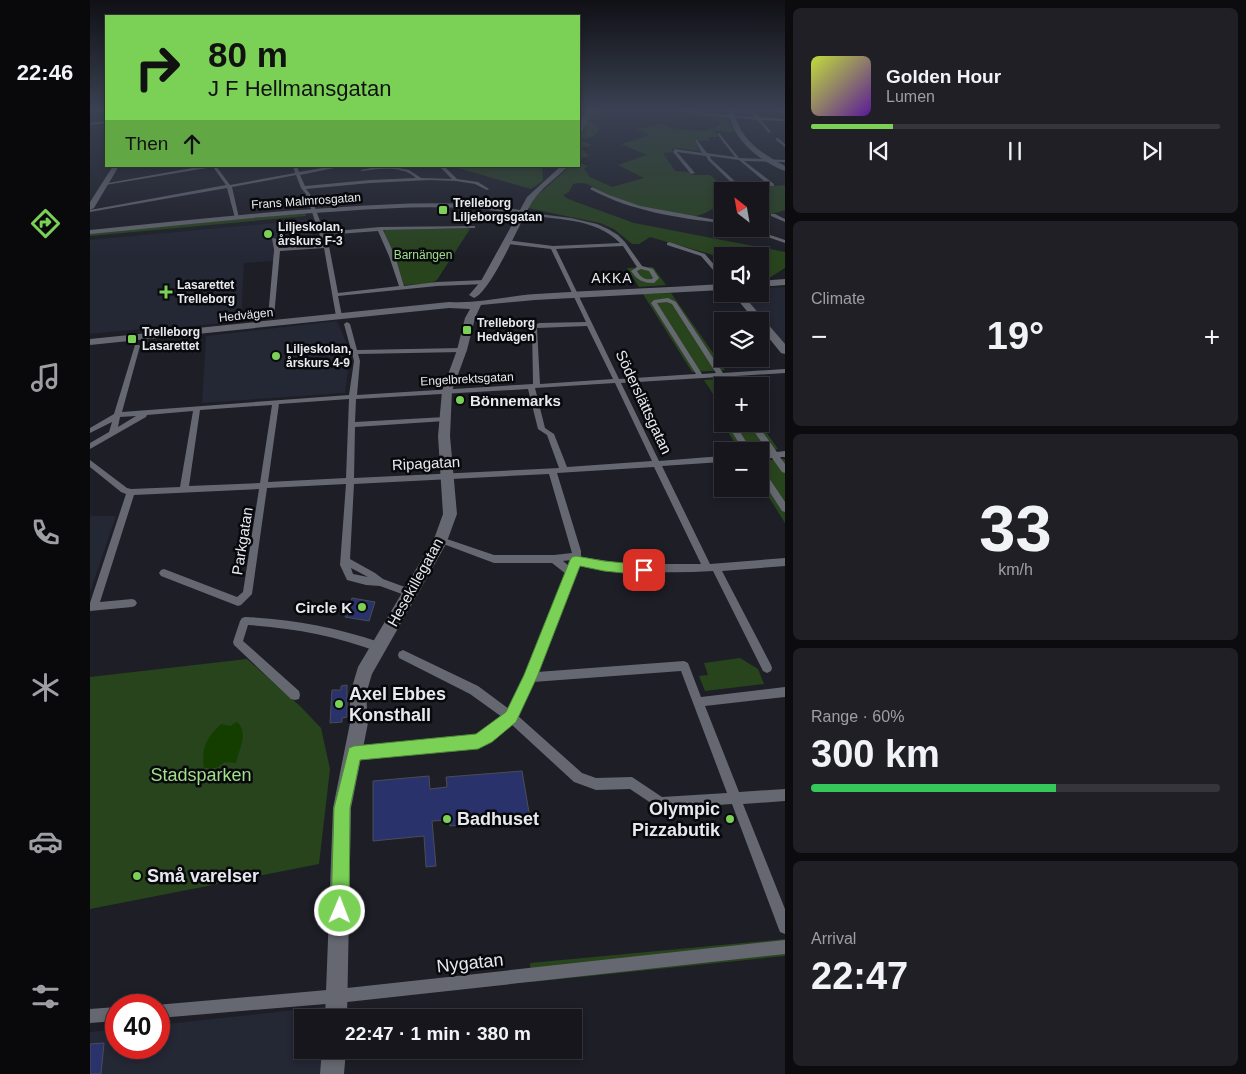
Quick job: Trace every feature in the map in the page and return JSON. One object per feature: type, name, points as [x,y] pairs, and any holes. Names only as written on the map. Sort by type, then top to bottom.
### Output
[{"type":"street","points":[[683,160],[693,173]]},
{"type":"street","points":[[710,160],[734,182]]},
{"type":"street","points":[[739,160],[772,185]]},
{"type":"street","points":[[743,160],[783,160]]},
{"type":"street","points":[[772,161],[785,169]]},
{"type":"street","points":[[90,208],[118,167]]},
{"type":"street","points":[[105,184],[207,167]]},
{"type":"street","points":[[214,167],[228,186],[237,218]]},
{"type":"street","points":[[295,167],[303,188],[308,194],[326,246],[339,316]]},
{"type":"street","points":[[304,167],[306,172]]},
{"type":"street","points":[[90,211],[336,167]]},
{"type":"street","points":[[358,167],[362,170],[368,181]]},
{"type":"street","points":[[441,167],[456,180]]},
{"type":"street","name":"Hesekillegatan","points":[[337,1007],[342,808],[354,753],[358,723],[358,694],[364,672],[441,540],[450,514],[444,436],[448,391],[462,350],[470,318],[485,282],[533,195],[564,167]]},
{"type":"street","points":[[362,170],[383,168],[403,170],[412,173],[419,179]]},
{"type":"street","points":[[303,188],[368,181],[419,179],[474,182],[487,189]]},
{"type":"street","points":[[592,188],[611,199],[638,208],[714,221]]},
{"type":"street","name":"Frans Malmrosgatan","points":[[90,232],[237,218],[314,213],[436,210],[523,213],[592,225],[618,237],[640,267]]},
{"type":"street","name":"Frans Malmrosgatan","points":[[90,237],[314,213]]},
{"type":"street","points":[[773,215],[785,221]]},
{"type":"street","points":[[322,234],[380,229],[473,227]]},
{"type":"street","points":[[380,229],[392,256],[402,288]]},
{"type":"street","points":[[769,236],[785,242]]},
{"type":"street","points":[[271,316],[277,250],[274,239]]},
{"type":"street","points":[[507,242],[553,248],[624,244]]},
{"type":"street","points":[[669,244],[703,255],[714,268]]},
{"type":"street","points":[[277,250],[326,246]]},
{"type":"street","name":"Söderslättsgatan","points":[[553,248],[657,464],[767,668]]},
{"type":"street","points":[[334,295],[437,284],[485,282]]},
{"type":"street","points":[[769,285],[785,284]]},
{"type":"street","name":"Hedvägen","points":[[90,342],[270,325],[450,305],[479,299],[714,287]]},
{"type":"street","points":[[700,376],[654,303],[656,301],[668,300],[674,303],[721,375]]},
{"type":"street","points":[[744,302],[752,312]]},
{"type":"street","points":[[463,303],[470,318]]},
{"type":"street","points":[[347,324],[356,352],[351,425],[346,571],[350,577],[380,582],[410,593]]},
{"type":"street","points":[[564,470],[550,434],[542,429],[534,386],[534,327],[539,325],[590,324]]},
{"type":"street","points":[[769,332],[785,351]]},
{"type":"street","points":[[112,433],[137,346]]},
{"type":"street","points":[[356,352],[462,350]]},
{"type":"street","name":"Engelbrektsgatan","points":[[90,432],[118,415],[150,412],[353,397],[785,371]]},
{"type":"street","name":"Parkgatan","points":[[164,574],[238,602],[244,599],[247,594],[265,484],[276,402]]},
{"type":"street","points":[[184,489],[197,408]]},
{"type":"street","name":"Engelbrektsgatan","points":[[90,446],[150,412]]},
{"type":"street","points":[[351,425],[446,419]]},
{"type":"street","points":[[759,432],[785,470]]},
{"type":"street","points":[[769,455],[785,454]]},
{"type":"street","name":"Ripagatan","points":[[131,492],[552,471],[714,460]]},
{"type":"street","points":[[90,463],[124,490],[131,492],[92,607],[132,603]]},
{"type":"street","points":[[354,753],[478,742],[511,717],[530,677],[576,558],[552,471]]},
{"type":"street","points":[[769,485],[785,509]]},
{"type":"street","points":[[441,540],[494,559],[576,558],[630,569],[658,571],[785,562]]},
{"type":"street","points":[[554,559],[571,573]]},
{"type":"street","points":[[295,695],[238,642],[245,621],[319,628],[379,646]]},
{"type":"street","points":[[403,654],[474,690],[511,717],[578,778],[596,784],[632,782],[660,803],[785,795]]},
{"type":"street","points":[[530,677],[684,666],[785,928]]},
{"type":"street","points":[[698,702],[785,692]]},
{"type":"street","name":"Nygatan","points":[[170,1010],[337,1007],[785,947]]},
{"type":"street","points":[[90,1016],[105,1015]]},
{"type":"street","points":[[332,1074],[333,1059]]},
{"type":"shaded area","name":"Lasarettet Trelleborg","points":[[309,220],[315,242],[273,246],[273,261],[244,263],[241,321],[166,329],[143,329],[90,334],[90,240]]},
{"type":"shaded area","points":[[785,287],[785,345],[769,326],[769,312],[757,312],[749,302],[769,302],[769,288]]},
{"type":"shaded area","name":"Liljeskolan, årskurs 4-9","points":[[337,321],[346,342],[348,371],[345,393],[202,403],[206,336]]},
{"type":"shaded area","points":[[90,514],[92,516],[116,516],[90,592]]},
{"type":"shaded area","points":[[237,722],[241,726],[243,736],[236,763],[225,762],[216,768],[204,768],[203,755],[208,739],[221,724],[230,726]]},
{"type":"shaded area","points":[[330,1006],[330,1009],[303,1009]]},
{"type":"shaded area","points":[[294,1010],[294,1059],[325,1059],[324,1074],[90,1074],[90,1032],[105,1030],[105,1059],[170,1059],[170,1024]]},
{"type":"green space","points":[[632,160],[668,160],[675,171],[689,172],[692,175],[710,175],[718,182],[714,182],[714,208],[695,216],[663,212],[627,203],[608,196],[584,183],[573,184],[569,192],[563,195],[568,199],[634,223],[759,247],[714,247],[714,256],[650,237],[639,244],[632,244],[614,229],[600,223],[528,208],[535,197],[567,167],[580,167],[580,162],[587,166],[584,169],[590,177],[612,187],[644,178],[618,165]]},
{"type":"green space","points":[[454,167],[542,167],[543,181],[531,189]]},
{"type":"green space","points":[[785,185],[785,210],[769,215],[769,186]]},
{"type":"green space","points":[[305,213],[306,216],[90,236],[90,233]]},
{"type":"green space","name":"Barnängen","points":[[470,229],[437,280],[430,284],[404,285],[384,232],[385,230]]},
{"type":"green space","points":[[769,249],[785,252],[785,268],[769,278]]},
{"type":"green space","points":[[653,267],[666,285],[639,287],[627,268]]},
{"type":"green space","points":[[671,293],[714,354],[714,367],[723,367],[725,370],[692,372],[643,294]]},
{"type":"green space","points":[[714,379],[714,396],[704,380]]},
{"type":"green space","points":[[728,432],[766,432],[778,449],[769,449],[769,442],[734,442]]},
{"type":"green space","points":[[769,460],[785,460],[785,523],[769,497]]},
{"type":"green space","points":[[740,658],[758,669],[764,684],[705,691],[699,676],[708,675],[704,663]]},
{"type":"green space","name":"Stadsparken","points":[[247,659],[301,707],[321,728],[330,769],[319,864],[90,909],[90,677]]},
{"type":"green space","points":[[785,939],[785,956],[531,982],[530,963]]},
{"type":"building","name":"Circle K","points":[[352,598],[375,602],[369,621],[345,617]]},
{"type":"building","name":"Axel Ebbes Konsthall","points":[[347,685],[347,717],[342,718],[342,722],[330,723],[332,690],[341,690],[341,686]]},
{"type":"building","name":"Badhuset","points":[[522,771],[530,818],[450,826],[449,820],[432,821],[436,866],[426,867],[424,836],[373,841],[373,781],[429,776],[430,789],[447,787],[446,777]]},
{"type":"building","points":[[104,1043],[101,1074],[90,1074],[90,1044]]},
{"type":"place","name":"Trelleborg Liljeborgsgatan","points":[[443,210]]},
{"type":"place","name":"Liljeskolan, årskurs F-3","points":[[268,234]]},
{"type":"place","name":"Lasarettet Trelleborg","points":[[166,292]]},
{"type":"place","name":"Trelleborg Hedvägen","points":[[467,330]]},
{"type":"place","name":"Trelleborg Lasarettet","points":[[132,339]]},
{"type":"place","name":"Liljeskolan, årskurs 4-9","points":[[276,356]]},
{"type":"place","name":"Bönnemarks","points":[[460,400]]},
{"type":"place","name":"Circle K","points":[[362,607]]},
{"type":"place","name":"Axel Ebbes Konsthall","points":[[339,704]]},
{"type":"place","name":"Badhuset","points":[[447,819]]},
{"type":"place","name":"Olympic Pizzabutik","points":[[730,819]]},
{"type":"place","name":"Små varelser","points":[[137,876]]},
{"type":"district","name":"AKKA","points":[[612,278]]},
{"type":"route","points":[[340,911],[342,808],[354,753],[478,742],[511,717],[530,677],[576,560],[604,566],[644,570]]}]
